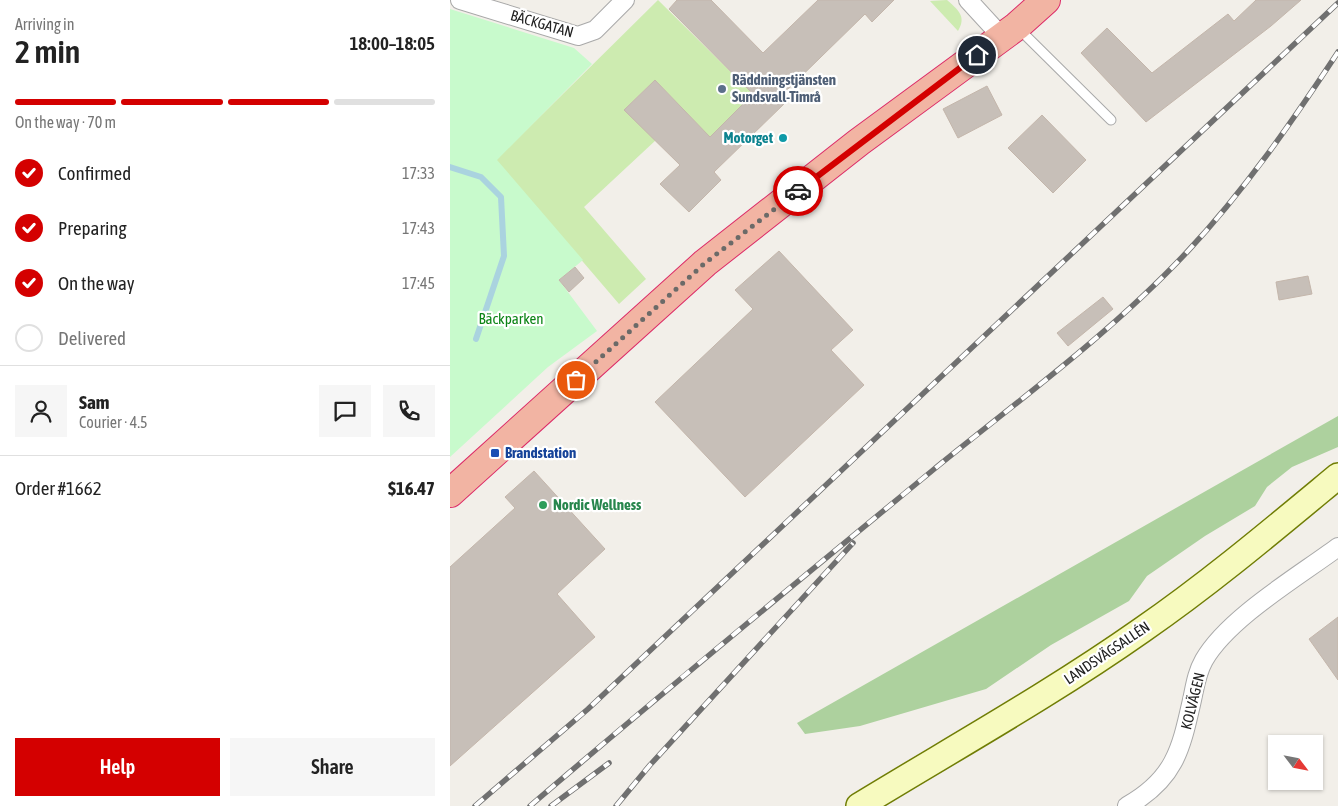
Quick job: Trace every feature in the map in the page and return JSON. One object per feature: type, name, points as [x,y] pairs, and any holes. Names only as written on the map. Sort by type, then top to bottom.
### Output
[{"type":"highway","points":[[450,494],[705,263],[860,142],[1010,31],[1046,0]]},
{"type":"main road","name":"LANDSVÄGSALLÉN","points":[[860,806],[1030,704],[1142,630],[1267,535],[1338,476]]},
{"type":"street","name":"BÄCKGATAN","points":[[460,0],[578,36],[595,30],[625,0]]},
{"type":"street","points":[[968,0],[1010,31]]},
{"type":"street","name":"KOLVÄGEN","points":[[1127,806],[1155,785],[1171,768],[1182,744],[1196,677],[1204,660],[1218,641],[1238,620],[1338,547]]},
{"type":"lane","points":[[1010,31],[1111,120]]},
{"type":"green space","points":[[658,0],[753,94],[695,152],[704,131],[655,80],[625,109],[656,140],[584,207],[646,279],[619,304],[496,160]]},
{"type":"green space","points":[[947,0],[960,14],[962,21],[958,31],[930,1]]},
{"type":"green space","name":"Bäckparken","points":[[450,9],[574,48],[592,64],[497,160],[583,260],[559,280],[597,331],[548,367],[450,457]]},
{"type":"green space","points":[[1338,416],[1338,447],[1292,467],[1267,487],[1255,506],[1205,536],[1147,576],[1129,601],[1051,645],[986,689],[860,726],[805,734],[797,723]]},
{"type":"building","points":[[677,0],[711,0],[763,53],[818,0],[894,0],[872,22],[865,14],[778,99],[784,104],[714,172],[721,180],[689,212],[660,184],[680,165],[624,110],[655,80],[710,137],[753,94],[669,9]]},
{"type":"building","points":[[1256,0],[1301,0],[1271,26],[1146,122],[1081,53],[1107,28],[1152,73],[1228,14],[1234,21]]},
{"type":"building","points":[[987,86],[1002,115],[958,138],[943,109]]},
{"type":"building","points":[[1042,115],[1086,160],[1053,193],[1008,148]]},
{"type":"building","points":[[779,251],[853,330],[831,350],[864,385],[745,497],[655,402],[753,309],[735,290]]},
{"type":"building","points":[[575,267],[584,278],[569,292],[559,280]]},
{"type":"building","points":[[1308,276],[1312,294],[1279,300],[1276,282]]},
{"type":"building","points":[[1103,297],[1113,309],[1068,346],[1057,333]]},
{"type":"building","points":[[534,471],[605,549],[557,594],[595,637],[450,766],[450,567],[515,508],[505,497]]},
{"type":"building","points":[[1338,617],[1338,680],[1309,639]]},
{"type":"waterway","points":[[450,167],[481,177],[501,197],[504,256],[476,339]]},
{"type":"railway","points":[[475,806],[588,709],[1338,3]]},
{"type":"railway","points":[[530,806],[933,470],[1064,365],[1158,282],[1208,229],[1248,180],[1285,130],[1338,52]]},
{"type":"railway","points":[[616,806],[650,765],[853,543]]},
{"type":"railway","points":[[551,806],[609,763]]},
{"type":"way so far","points":[[576,380],[705,263],[798,191]]},
{"type":"place","name":"Räddningstjänsten Sundsvall-Timrå","points":[[722,89]]},
{"type":"place","name":"Motorget","points":[[783,138]]},
{"type":"place","name":"Brandstation","points":[[495,453]]},
{"type":"place","name":"Nordic Wellness","points":[[543,505]]},
{"type":"route","points":[[798,191],[915,100],[977,55]]}]
